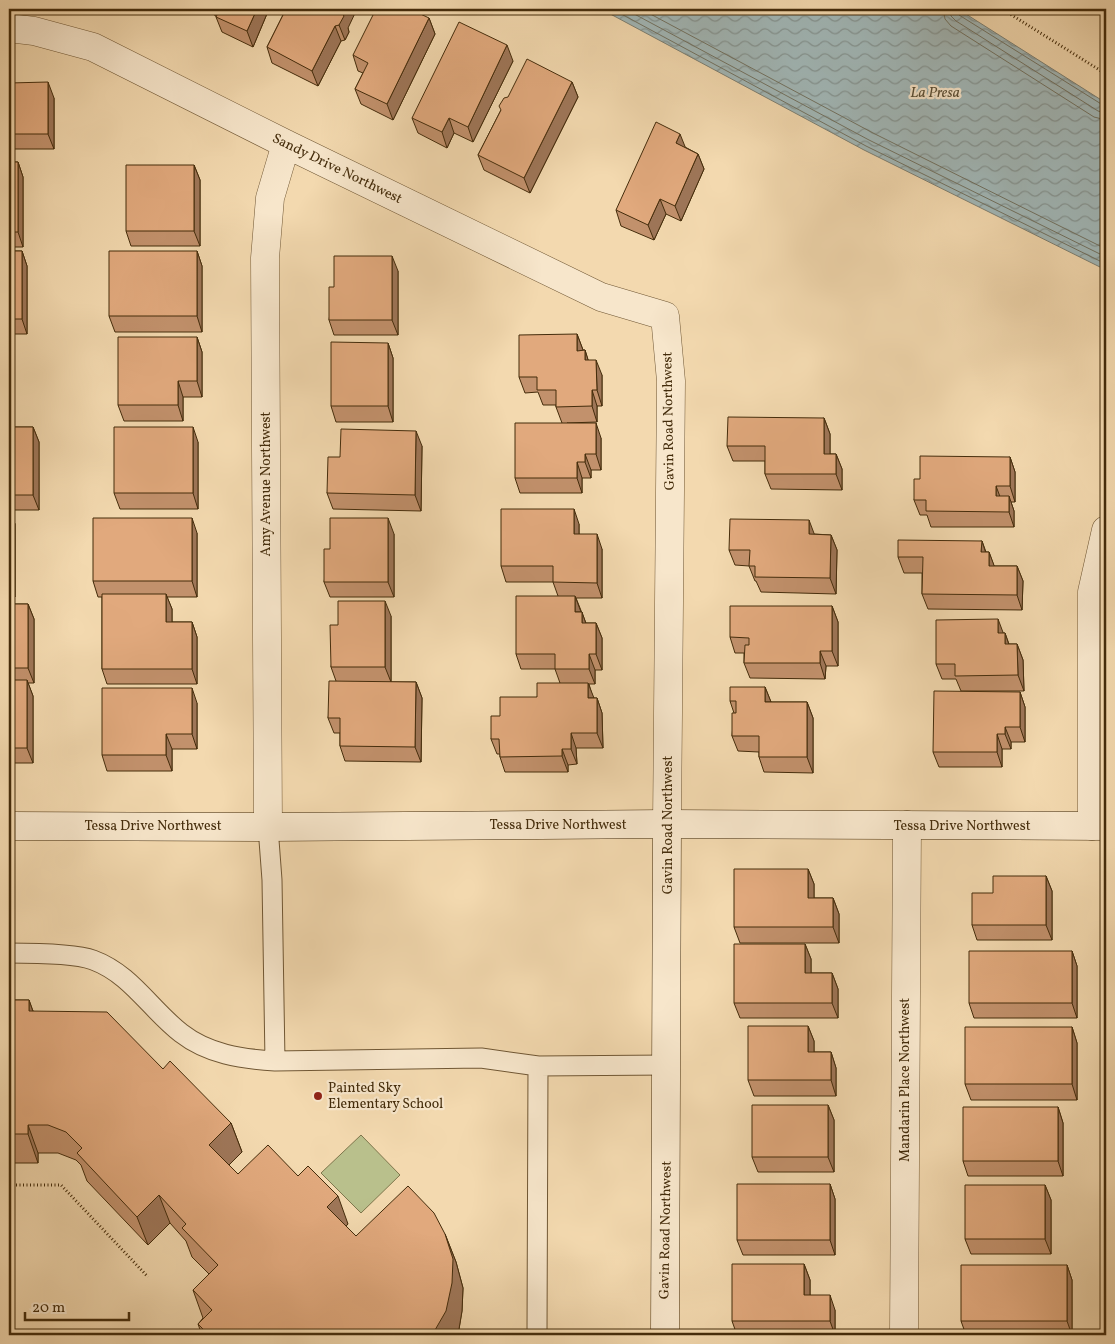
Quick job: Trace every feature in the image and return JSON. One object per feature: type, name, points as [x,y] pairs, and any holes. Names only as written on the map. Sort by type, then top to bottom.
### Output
[{"type":"street","name":"Sandy Drive Northwest","points":[[9,28],[34,31],[93,47],[286,144],[601,297],[665,316]]},
{"type":"street","name":"Amy Avenue Northwest","points":[[268,827],[265,258],[270,198],[286,144]]},
{"type":"street","name":"Gavin Road Northwest","points":[[665,316],[671,381],[665,1335]]},
{"type":"street","points":[[1099,826],[1092,592],[1106,530]]},
{"type":"street","name":"Tessa Drive Northwest","points":[[9,826],[268,827],[667,824],[1099,826]]},
{"type":"street","name":"Mandarin Place Northwest","points":[[904,1335],[907,826]]},
{"type":"lane","points":[[268,827],[272,880],[275,1060]]},
{"type":"lane","points":[[9,953],[37,953],[92,960],[128,980],[181,1033],[213,1051],[246,1060],[481,1058],[538,1066],[668,1065]]},
{"type":"lane","points":[[537,1335],[538,1066]]},
{"type":"path","points":[[1002,9],[1106,74]]},
{"type":"path","points":[[9,1185],[62,1186],[148,1277]]},
{"type":"green space","points":[[361,1135],[400,1175],[361,1213],[321,1173]]},
{"type":"water","name":"La Presa","points":[[601,9],[958,9],[1106,103],[1106,270],[864,150]]},
{"type":"building","points":[[220,9],[257,9],[247,31],[216,17]]},
{"type":"building","points":[[286,9],[344,9],[342,13],[344,16],[339,25],[335,26],[312,71],[267,47]]},
{"type":"building","points":[[376,9],[410,9],[429,18],[387,104],[355,89],[368,63],[353,55]]},
{"type":"building","points":[[459,22],[507,45],[468,127],[449,118],[442,132],[412,118]]},
{"type":"building","points":[[527,59],[572,82],[524,178],[478,155],[501,110],[499,106],[504,98],[508,97]]},
{"type":"building","points":[[48,82],[48,134],[9,134],[9,83]]},
{"type":"building","points":[[656,122],[680,134],[676,143],[698,154],[675,206],[660,199],[648,225],[616,210]]},
{"type":"building","points":[[9,162],[18,162],[18,232],[9,232]]},
{"type":"building","points":[[126,165],[194,165],[194,231],[126,231]]},
{"type":"building","points":[[9,251],[22,251],[22,319],[9,319]]},
{"type":"building","points":[[109,251],[197,251],[197,316],[109,316]]},
{"type":"building","points":[[334,256],[392,256],[392,320],[329,320],[329,287],[334,287]]},
{"type":"building","points":[[577,334],[577,351],[585,350],[585,360],[596,360],[597,390],[592,390],[592,406],[556,407],[556,390],[537,390],[537,377],[519,377],[519,335]]},
{"type":"building","points":[[118,337],[197,337],[197,381],[178,381],[178,405],[118,405]]},
{"type":"building","points":[[331,342],[388,343],[388,406],[331,406]]},
{"type":"building","points":[[728,417],[824,418],[824,454],[836,454],[836,474],[765,474],[765,446],[727,446]]},
{"type":"building","points":[[515,423],[596,423],[596,454],[585,454],[585,462],[577,462],[577,478],[515,478]]},
{"type":"building","points":[[9,427],[33,427],[33,495],[9,495]]},
{"type":"building","points":[[114,427],[193,427],[193,493],[114,493]]},
{"type":"building","points":[[341,429],[416,431],[415,495],[327,493],[328,457],[340,457]]},
{"type":"building","points":[[920,456],[1010,457],[1010,486],[996,486],[996,496],[1009,496],[1009,512],[926,511],[926,500],[914,500],[914,479],[920,479]]},
{"type":"building","points":[[501,509],[574,509],[574,534],[597,534],[597,583],[553,582],[553,566],[501,566]]},
{"type":"building","points":[[93,518],[192,518],[192,581],[93,581]]},
{"type":"building","points":[[330,518],[388,518],[388,582],[324,582],[324,549],[330,549]]},
{"type":"building","points":[[730,519],[809,520],[809,534],[831,535],[830,578],[755,577],[755,566],[749,566],[750,550],[729,550]]},
{"type":"building","points":[[898,540],[982,541],[981,552],[989,552],[989,566],[1017,566],[1017,595],[922,594],[923,557],[898,557]]},
{"type":"building","points":[[102,594],[166,594],[166,622],[192,622],[192,669],[102,669]]},
{"type":"building","points":[[516,596],[575,596],[575,612],[582,612],[582,623],[596,623],[596,654],[589,654],[589,669],[555,669],[555,654],[516,654]]},
{"type":"building","points":[[338,601],[385,601],[385,667],[331,667],[330,625],[338,625]]},
{"type":"building","points":[[9,604],[28,604],[28,668],[9,668]]},
{"type":"building","points":[[730,606],[832,606],[832,651],[820,651],[820,663],[744,663],[745,645],[749,645],[749,638],[730,637]]},
{"type":"building","points":[[998,619],[998,633],[1005,633],[1005,644],[1017,644],[1018,675],[955,676],[955,664],[936,664],[936,620]]},
{"type":"building","points":[[9,680],[27,680],[27,748],[9,748]]},
{"type":"building","points":[[329,681],[416,682],[415,747],[340,746],[340,718],[328,718]]},
{"type":"building","points":[[537,683],[588,683],[588,698],[597,698],[597,733],[571,733],[571,749],[562,749],[562,756],[500,757],[499,739],[491,739],[491,716],[500,716],[500,697],[537,697]]},
{"type":"building","points":[[730,687],[765,687],[765,702],[807,702],[807,757],[759,757],[759,736],[732,736],[732,713],[736,713],[736,701],[730,701]]},
{"type":"building","points":[[102,688],[192,688],[192,734],[166,734],[166,755],[102,755]]},
{"type":"building","points":[[934,691],[1020,692],[1020,727],[1005,727],[1005,734],[997,734],[997,752],[933,752]]},
{"type":"building","points":[[734,869],[808,869],[808,898],[833,898],[833,927],[734,927]]},
{"type":"building","points":[[993,876],[1046,876],[1046,925],[972,925],[972,893],[993,893]]},
{"type":"building","points":[[734,944],[805,944],[805,973],[832,973],[832,1003],[734,1003]]},
{"type":"building","points":[[969,951],[1072,951],[1072,1003],[969,1003]]},
{"type":"building","points":[[9,1000],[29,1000],[29,1011],[107,1012],[163,1069],[170,1061],[231,1123],[209,1145],[238,1174],[268,1145],[298,1176],[308,1166],[338,1196],[327,1207],[356,1236],[408,1186],[434,1213],[445,1234],[453,1259],[452,1283],[446,1311],[435,1330],[430,1335],[209,1335],[198,1324],[212,1310],[193,1290],[218,1265],[182,1228],[186,1224],[159,1195],[137,1217],[77,1153],[82,1148],[66,1132],[48,1125],[28,1125],[28,1134],[9,1134]]},
{"type":"building","points":[[748,1026],[808,1026],[808,1052],[831,1052],[831,1080],[748,1080]]},
{"type":"building","points":[[965,1027],[1072,1027],[1072,1084],[965,1084]]},
{"type":"building","points":[[752,1105],[828,1105],[828,1157],[752,1157]]},
{"type":"building","points":[[963,1107],[1058,1107],[1058,1161],[963,1161]]},
{"type":"building","points":[[737,1184],[830,1184],[830,1240],[737,1240]]},
{"type":"building","points":[[965,1185],[1045,1185],[1045,1239],[965,1239]]},
{"type":"building","points":[[732,1264],[804,1264],[804,1295],[830,1295],[830,1321],[732,1321]]},
{"type":"building","points":[[961,1265],[1067,1265],[1067,1321],[961,1321]]},
{"type":"place","name":"Painted Sky Elementary School","points":[[318,1096]]}]
